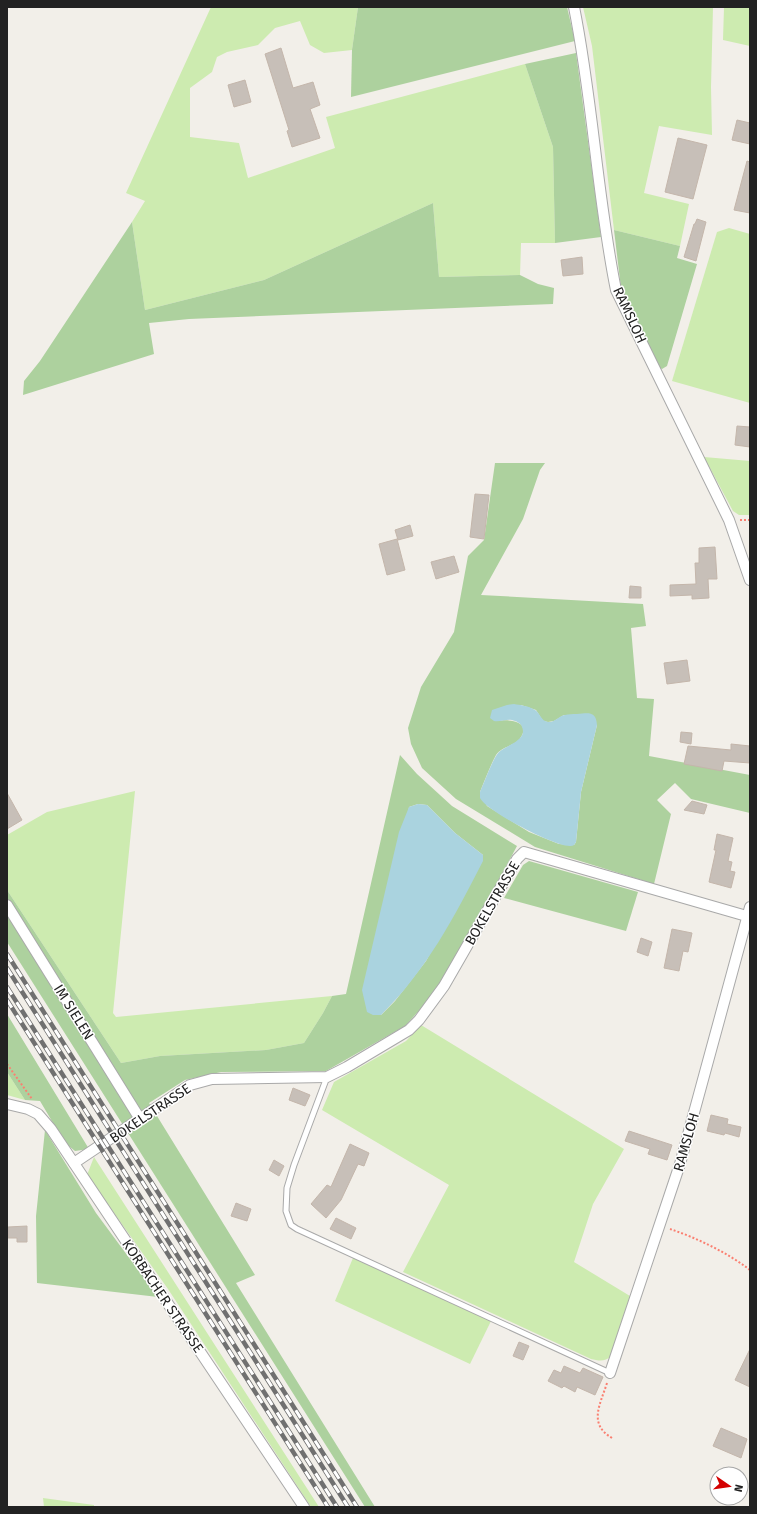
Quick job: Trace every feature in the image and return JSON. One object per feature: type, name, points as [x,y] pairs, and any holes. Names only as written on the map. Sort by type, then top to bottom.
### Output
[{"type":"street","name":"RAMSLOH","points":[[574,7],[582,45],[608,250],[616,290],[729,520],[750,580]]},
{"type":"street","name":"BOKELSTRASSE","points":[[74,1164],[140,1118],[190,1085],[197,1082],[217,1079],[327,1077],[347,1067],[409,1030],[419,1020],[444,986],[517,859],[524,852],[749,914]]},
{"type":"street","name":"IM SIELEN","points":[[7,905],[140,1118]]},
{"type":"street","name":"RAMSLOH","points":[[610,1373],[660,1226],[689,1134],[749,914]]},
{"type":"street","name":"KORBACHER STRASSE","points":[[7,1104],[28,1109],[38,1114],[51,1128],[304,1507]]},
{"type":"lane","points":[[327,1077],[290,1176],[286,1198],[286,1211],[291,1225],[610,1373]]},
{"type":"path","points":[[7,1064],[38,1108],[38,1114]]},
{"type":"path","points":[[660,1226],[681,1232],[700,1241],[750,1270]]},
{"type":"path","points":[[610,1373],[599,1409],[597,1423],[600,1429],[612,1438]]},
{"type":"green space","points":[[211,7],[358,7],[352,50],[324,53],[310,45],[300,21],[275,28],[258,45],[227,52],[217,57],[212,72],[190,88],[190,137],[239,143],[248,178],[335,148],[326,117],[525,64],[553,147],[555,243],[521,243],[520,275],[439,277],[433,203],[264,280],[145,310],[132,222],[145,201],[126,193]]},
{"type":"green space","points":[[358,7],[567,7],[575,41],[351,97],[352,50]]},
{"type":"green space","points":[[583,7],[713,7],[711,87],[712,135],[659,126],[644,193],[689,204],[680,246],[614,230],[592,46]]},
{"type":"green space","points":[[724,7],[750,7],[750,46],[723,40]]},
{"type":"green space","points":[[576,53],[601,237],[555,243],[553,147],[525,64]]},
{"type":"green space","points":[[433,203],[439,277],[520,275],[538,284],[554,288],[553,304],[189,319],[149,323],[154,354],[23,395],[24,381],[40,361],[132,222],[145,310],[264,280]]},
{"type":"green space","points":[[729,228],[750,234],[750,403],[672,381],[717,232]]},
{"type":"green space","points":[[614,230],[680,246],[677,258],[697,264],[667,366],[662,369],[658,367],[621,288]]},
{"type":"green space","points":[[704,457],[750,461],[750,515],[739,515],[733,511]]},
{"type":"green space","points":[[495,463],[545,463],[540,470],[523,519],[481,595],[643,604],[646,626],[631,628],[637,698],[654,699],[649,756],[750,775],[750,813],[691,799],[675,783],[657,800],[671,814],[654,884],[535,847],[456,799],[422,768],[411,744],[408,728],[421,687],[454,632],[468,556],[484,540]],"holes":[[[521,705],[536,710],[543,721],[554,721],[564,715],[597,725],[581,792],[576,842],[574,845],[559,844],[529,832],[487,806],[480,792],[496,755],[519,740],[523,732],[523,727],[517,722],[507,720],[498,721]]]},
{"type":"green space","points":[[400,755],[417,774],[452,806],[517,846],[459,954],[427,1002],[405,1026],[326,1071],[221,1072],[185,1080],[149,1103],[255,1275],[236,1283],[375,1507],[365,1507],[7,942],[7,890],[121,1063],[160,1056],[266,1050],[304,1043],[332,996],[346,994]],"holes":[[[418,804],[427,805],[455,833],[483,855],[426,961],[395,1001],[381,1015],[409,807]]]},
{"type":"green space","points":[[135,791],[113,1013],[116,1017],[332,996],[304,1043],[266,1050],[160,1056],[121,1063],[7,890],[7,835],[47,812]]},
{"type":"green space","points":[[529,861],[638,892],[626,931],[504,898],[523,865]]},
{"type":"green space","points":[[7,1014],[89,1149],[75,1151],[65,1143],[40,1101],[25,1100],[7,1072]]},
{"type":"green space","points":[[421,1025],[624,1149],[593,1204],[574,1262],[630,1296],[611,1356],[606,1359],[599,1361],[591,1359],[403,1272],[449,1185],[322,1110],[334,1082],[406,1041]]},
{"type":"green space","points":[[7,1072],[25,1100],[7,1095]]},
{"type":"green space","points":[[45,1130],[96,1213],[158,1297],[37,1283],[36,1216]]},
{"type":"green space","points":[[94,1157],[319,1507],[311,1507],[168,1289],[87,1175]]},
{"type":"green space","points":[[353,1258],[491,1321],[470,1364],[335,1301]]},
{"type":"green space","points":[[43,1498],[94,1505],[94,1507],[44,1507]]},
{"type":"water","points":[[514,704],[537,711],[544,720],[548,722],[569,714],[588,713],[595,717],[597,725],[581,792],[576,842],[574,845],[563,845],[522,828],[485,804],[480,798],[480,792],[491,765],[497,755],[499,752],[519,739],[523,732],[521,724],[518,722],[510,720],[494,721],[490,718],[492,710]]},
{"type":"water","points":[[418,804],[427,805],[455,833],[483,855],[483,861],[462,902],[426,961],[397,998],[381,1015],[373,1015],[367,1012],[362,990],[399,832],[409,807]]},
{"type":"building","points":[[281,48],[293,88],[313,82],[320,105],[310,109],[320,138],[292,147],[287,131],[289,130],[265,54]]},
{"type":"building","points":[[245,80],[251,102],[234,107],[228,85]]},
{"type":"building","points":[[737,120],[750,123],[750,144],[732,140]]},
{"type":"building","points":[[678,138],[707,145],[693,199],[665,192]]},
{"type":"building","points":[[747,161],[750,162],[750,213],[734,210]]},
{"type":"building","points":[[697,219],[706,222],[696,261],[684,257],[694,224]]},
{"type":"building","points":[[582,257],[583,274],[563,276],[561,260]]},
{"type":"building","points":[[737,426],[750,427],[750,447],[735,445]]},
{"type":"building","points":[[475,494],[489,495],[484,539],[470,537]]},
{"type":"building","points":[[410,525],[413,536],[398,540],[395,530]]},
{"type":"building","points":[[397,539],[405,570],[387,575],[379,544]]},
{"type":"building","points":[[715,547],[717,579],[708,579],[709,598],[692,599],[692,595],[670,596],[670,585],[696,584],[695,563],[699,563],[699,548]]},
{"type":"building","points":[[454,556],[459,572],[436,579],[431,562]]},
{"type":"building","points":[[630,586],[641,587],[641,598],[629,598]]},
{"type":"building","points":[[687,660],[690,681],[667,684],[664,663]]},
{"type":"building","points":[[681,732],[692,733],[691,744],[680,742]]},
{"type":"building","points":[[731,744],[750,746],[750,763],[724,761],[722,771],[684,764],[688,746],[731,750]]},
{"type":"building","points":[[7,793],[22,820],[7,829]]},
{"type":"building","points":[[692,801],[707,805],[704,814],[684,810]]},
{"type":"building","points":[[717,834],[733,838],[728,861],[732,862],[730,871],[735,872],[731,888],[709,882],[716,850],[714,850]]},
{"type":"building","points":[[672,929],[692,933],[688,952],[683,951],[679,971],[664,968]]},
{"type":"building","points":[[641,938],[652,942],[648,956],[637,952]]},
{"type":"building","points":[[293,1088],[310,1095],[305,1106],[289,1100]]},
{"type":"building","points":[[711,1115],[728,1119],[727,1124],[741,1127],[739,1137],[725,1133],[724,1135],[707,1131]]},
{"type":"building","points":[[629,1131],[672,1145],[667,1160],[648,1154],[650,1149],[625,1141]]},
{"type":"building","points":[[350,1144],[369,1153],[364,1166],[358,1164],[341,1200],[326,1218],[311,1204],[327,1185],[331,1187]]},
{"type":"building","points":[[274,1160],[284,1166],[279,1176],[269,1170]]},
{"type":"building","points":[[236,1203],[251,1209],[247,1221],[231,1216]]},
{"type":"building","points":[[336,1218],[356,1228],[351,1239],[330,1229]]},
{"type":"building","points":[[27,1226],[27,1242],[17,1242],[17,1238],[8,1238],[8,1227]]},
{"type":"building","points":[[519,1342],[529,1346],[523,1360],[513,1356]]},
{"type":"building","points":[[750,1349],[750,1387],[735,1380]]},
{"type":"building","points":[[564,1366],[580,1373],[583,1368],[603,1377],[595,1395],[577,1387],[575,1392],[564,1386],[562,1388],[548,1381],[554,1370],[561,1373]]},
{"type":"building","points":[[721,1428],[747,1439],[741,1458],[713,1446]]},
{"type":"railway","points":[[7,954],[357,1507]]},
{"type":"railway","points":[[7,968],[348,1507]]},
{"type":"railway","points":[[7,987],[337,1507]]},
{"type":"railway","points":[[7,1000],[328,1507]]}]
